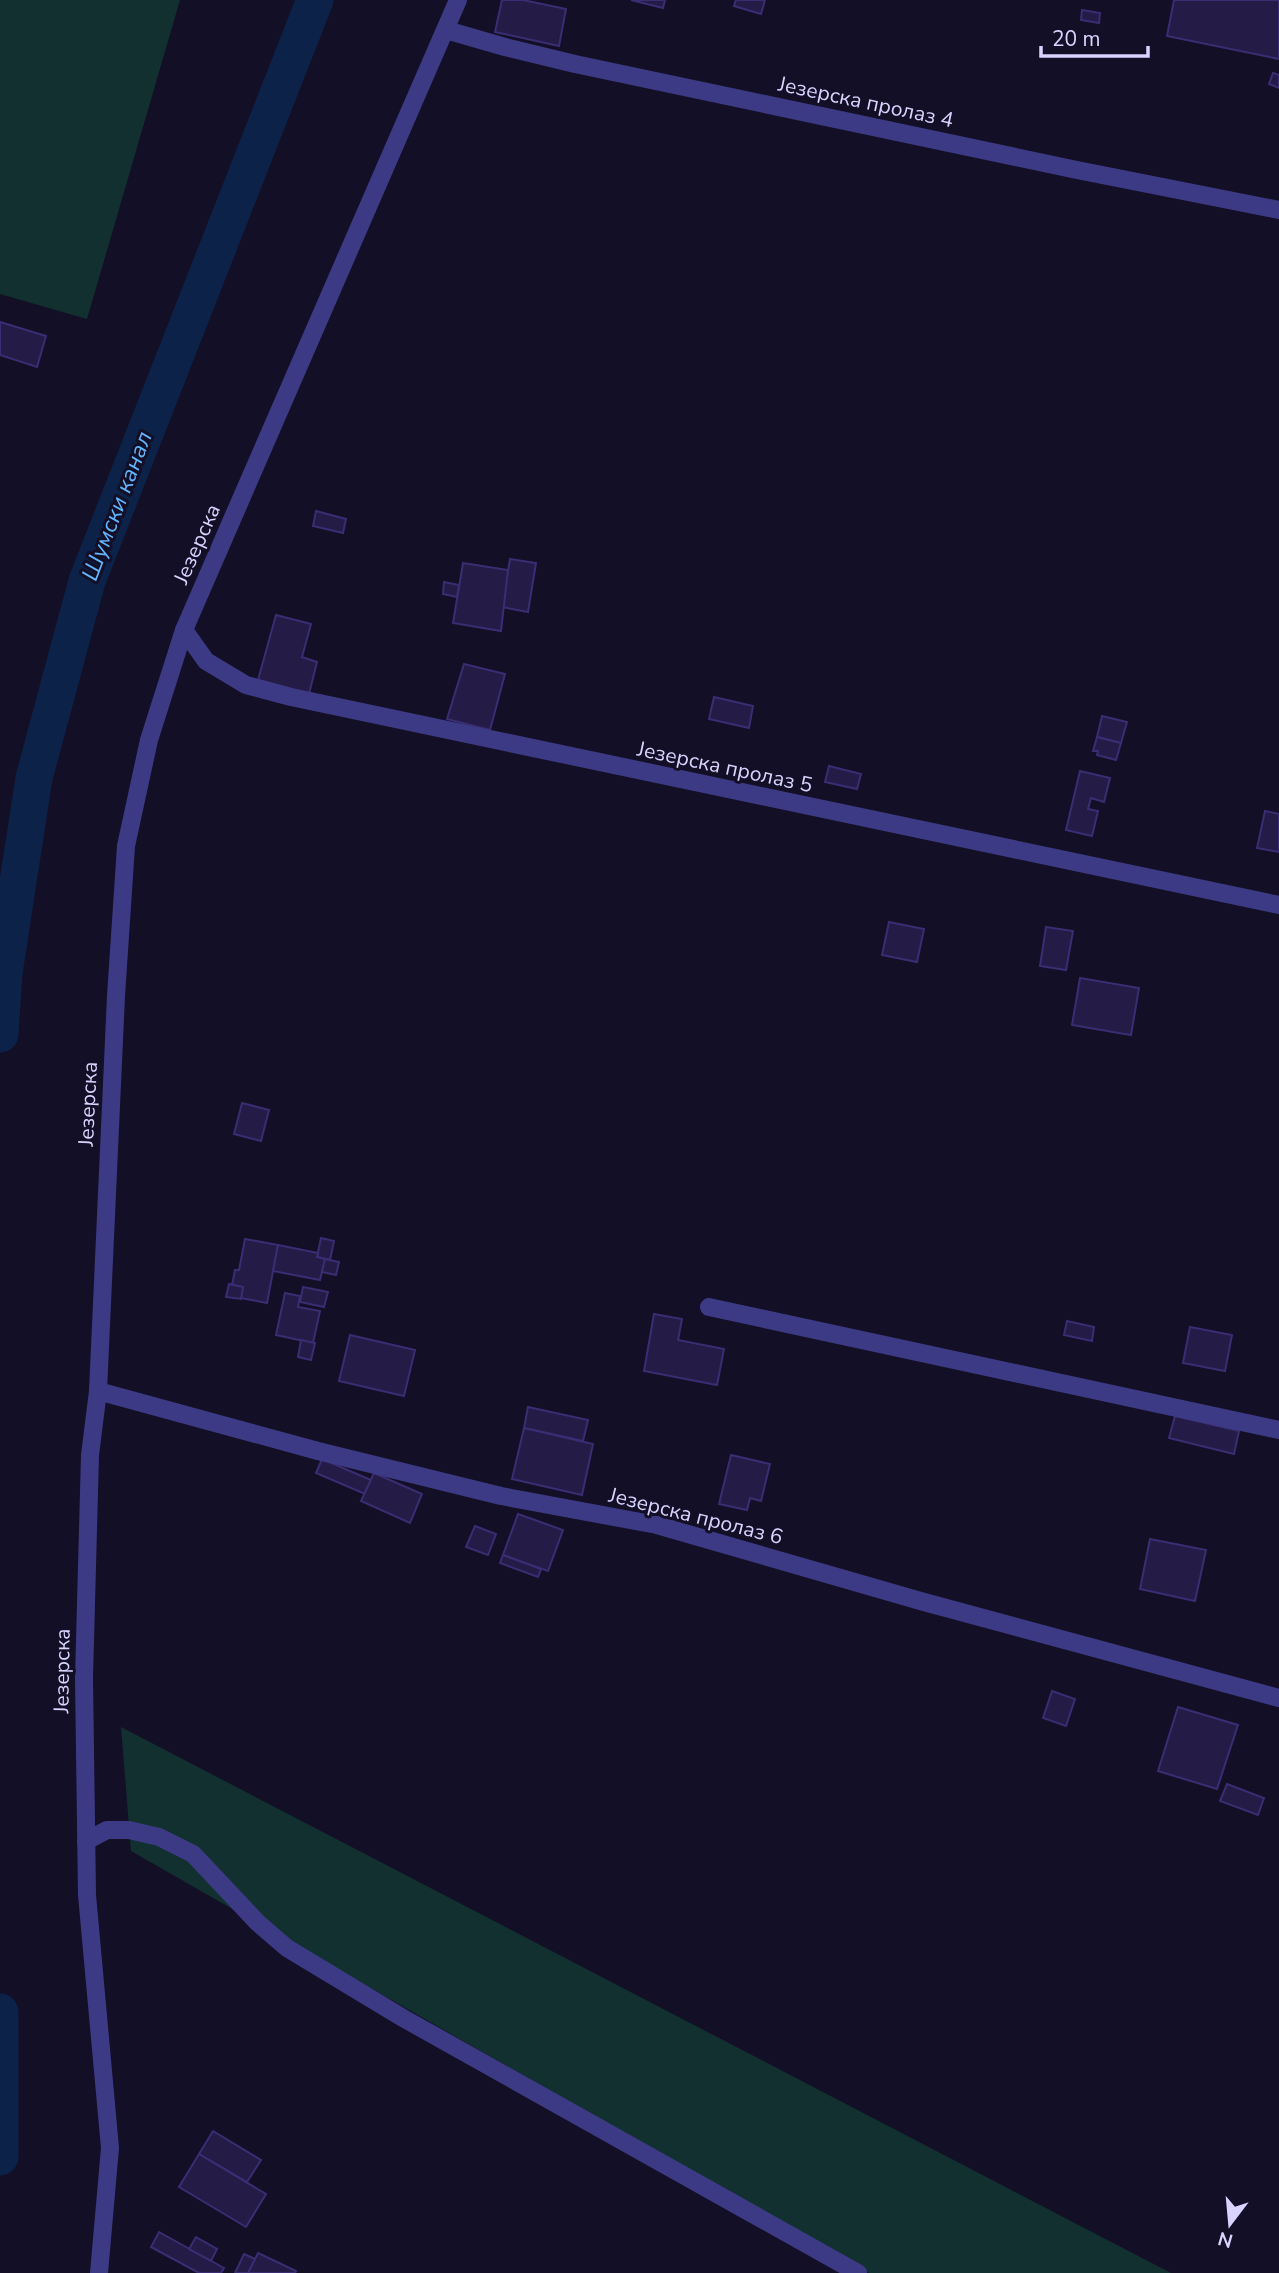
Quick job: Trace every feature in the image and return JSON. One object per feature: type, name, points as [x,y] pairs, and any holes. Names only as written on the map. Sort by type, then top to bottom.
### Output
[{"type":"street","name":"Језерска","points":[[99,2273],[110,2148],[87,1895],[84,1650],[90,1455],[98,1391],[116,996],[126,846],[149,740],[184,630],[458,0]]},
{"type":"street","name":"Језерска пролаз 4","points":[[446,30],[589,66],[1050,164],[1279,209]]},
{"type":"street","name":"Језерска пролаз 5","points":[[184,630],[206,660],[246,685],[290,697],[1279,905]]},
{"type":"street","points":[[709,1307],[1279,1430]]},
{"type":"street","name":"Језерска пролаз 6","points":[[98,1391],[318,1451],[501,1496],[657,1525],[924,1602],[1279,1698]]},
{"type":"street","points":[[86,1841],[107,1830],[129,1830],[159,1837],[193,1854],[258,1923],[287,1948],[403,2018],[858,2273]]},
{"type":"green space","points":[[0,0],[180,0],[87,319],[0,294]]},
{"type":"green space","points":[[121,1727],[1171,2273],[869,2273],[131,1851]]},
{"type":"building","points":[[502,0],[523,0],[566,9],[559,46],[495,32]]},
{"type":"building","points":[[631,0],[665,0],[663,8]]},
{"type":"building","points":[[736,0],[765,0],[761,14],[734,6]]},
{"type":"building","points":[[1174,0],[1279,0],[1279,59],[1167,36]]},
{"type":"building","points":[[1082,10],[1100,13],[1099,23],[1081,20]]},
{"type":"building","points":[[1273,73],[1279,75],[1279,88],[1269,84]]},
{"type":"building","points":[[0,322],[46,336],[37,367],[0,355]]},
{"type":"building","points":[[316,511],[346,519],[343,533],[313,526]]},
{"type":"building","points":[[510,559],[536,563],[528,612],[502,607]]},
{"type":"building","points":[[463,563],[508,570],[501,631],[453,623]]},
{"type":"building","points":[[444,582],[459,585],[457,597],[443,594]]},
{"type":"building","points":[[276,615],[311,624],[302,657],[317,662],[309,694],[258,680]]},
{"type":"building","points":[[464,664],[505,674],[490,730],[447,719]]},
{"type":"building","points":[[714,697],[753,706],[749,728],[709,719]]},
{"type":"building","points":[[1102,716],[1127,722],[1121,743],[1097,737]]},
{"type":"building","points":[[1097,737],[1121,743],[1116,760],[1097,755],[1098,751],[1093,751]]},
{"type":"building","points":[[829,766],[861,774],[857,789],[825,782]]},
{"type":"building","points":[[1080,771],[1110,778],[1104,802],[1091,798],[1088,809],[1098,811],[1092,836],[1066,830]]},
{"type":"building","points":[[1265,811],[1279,814],[1279,852],[1257,848]]},
{"type":"building","points":[[889,922],[924,929],[917,962],[882,955]]},
{"type":"building","points":[[1046,927],[1073,931],[1066,970],[1040,966]]},
{"type":"building","points":[[1080,978],[1139,988],[1131,1035],[1072,1025]]},
{"type":"building","points":[[242,1103],[269,1110],[261,1141],[234,1134]]},
{"type":"building","points":[[321,1238],[334,1241],[330,1260],[317,1257]]},
{"type":"building","points":[[245,1239],[278,1245],[267,1303],[241,1298],[243,1287],[232,1285],[235,1270],[239,1270]]},
{"type":"building","points":[[278,1245],[318,1253],[317,1257],[325,1259],[320,1280],[273,1271]]},
{"type":"building","points":[[325,1259],[339,1262],[336,1275],[322,1272]]},
{"type":"building","points":[[229,1284],[243,1287],[241,1299],[226,1297]]},
{"type":"building","points":[[303,1287],[328,1292],[324,1307],[300,1302]]},
{"type":"building","points":[[285,1293],[300,1296],[298,1307],[320,1311],[313,1343],[276,1335]]},
{"type":"building","points":[[654,1314],[682,1319],[678,1340],[724,1349],[717,1385],[644,1371]]},
{"type":"building","points":[[1067,1321],[1094,1327],[1092,1341],[1064,1335]]},
{"type":"building","points":[[1190,1327],[1232,1335],[1225,1371],[1183,1363]]},
{"type":"building","points":[[350,1335],[415,1350],[404,1396],[339,1381]]},
{"type":"building","points":[[301,1340],[315,1343],[311,1360],[298,1357]]},
{"type":"building","points":[[528,1407],[588,1420],[583,1441],[524,1428]]},
{"type":"building","points":[[1175,1416],[1239,1431],[1234,1454],[1169,1438]]},
{"type":"building","points":[[524,1428],[593,1444],[582,1495],[512,1479]]},
{"type":"building","points":[[731,1455],[770,1464],[761,1501],[750,1498],[747,1510],[719,1504]]},
{"type":"building","points":[[322,1459],[371,1480],[365,1494],[316,1473]]},
{"type":"building","points":[[374,1473],[422,1494],[410,1523],[361,1501]]},
{"type":"building","points":[[518,1514],[563,1530],[548,1571],[503,1555]]},
{"type":"building","points":[[475,1526],[496,1534],[488,1555],[466,1547]]},
{"type":"building","points":[[1150,1539],[1206,1550],[1195,1601],[1140,1589]]},
{"type":"building","points":[[503,1555],[541,1569],[538,1577],[500,1563]]},
{"type":"building","points":[[1052,1691],[1075,1699],[1066,1726],[1043,1718]]},
{"type":"building","points":[[1178,1707],[1238,1725],[1217,1789],[1158,1771]]},
{"type":"building","points":[[1227,1784],[1264,1798],[1258,1815],[1220,1801]]},
{"type":"building","points":[[213,2131],[261,2160],[247,2182],[199,2154]]},
{"type":"building","points":[[199,2154],[266,2194],[246,2227],[179,2187]]},
{"type":"building","points":[[159,2232],[224,2268],[221,2273],[199,2273],[151,2247]]},
{"type":"building","points":[[196,2237],[217,2249],[211,2261],[189,2249]]},
{"type":"building","points":[[258,2253],[296,2271],[295,2273],[248,2273]]},
{"type":"building","points":[[244,2254],[255,2259],[248,2273],[235,2273]]},
{"type":"waterway","name":"Шумски канал","points":[[0,1034],[4,973],[34,778],[87,581],[315,0]]},
{"type":"waterway","name":"Шумски канал","points":[[0,2012],[0,2157]]}]
